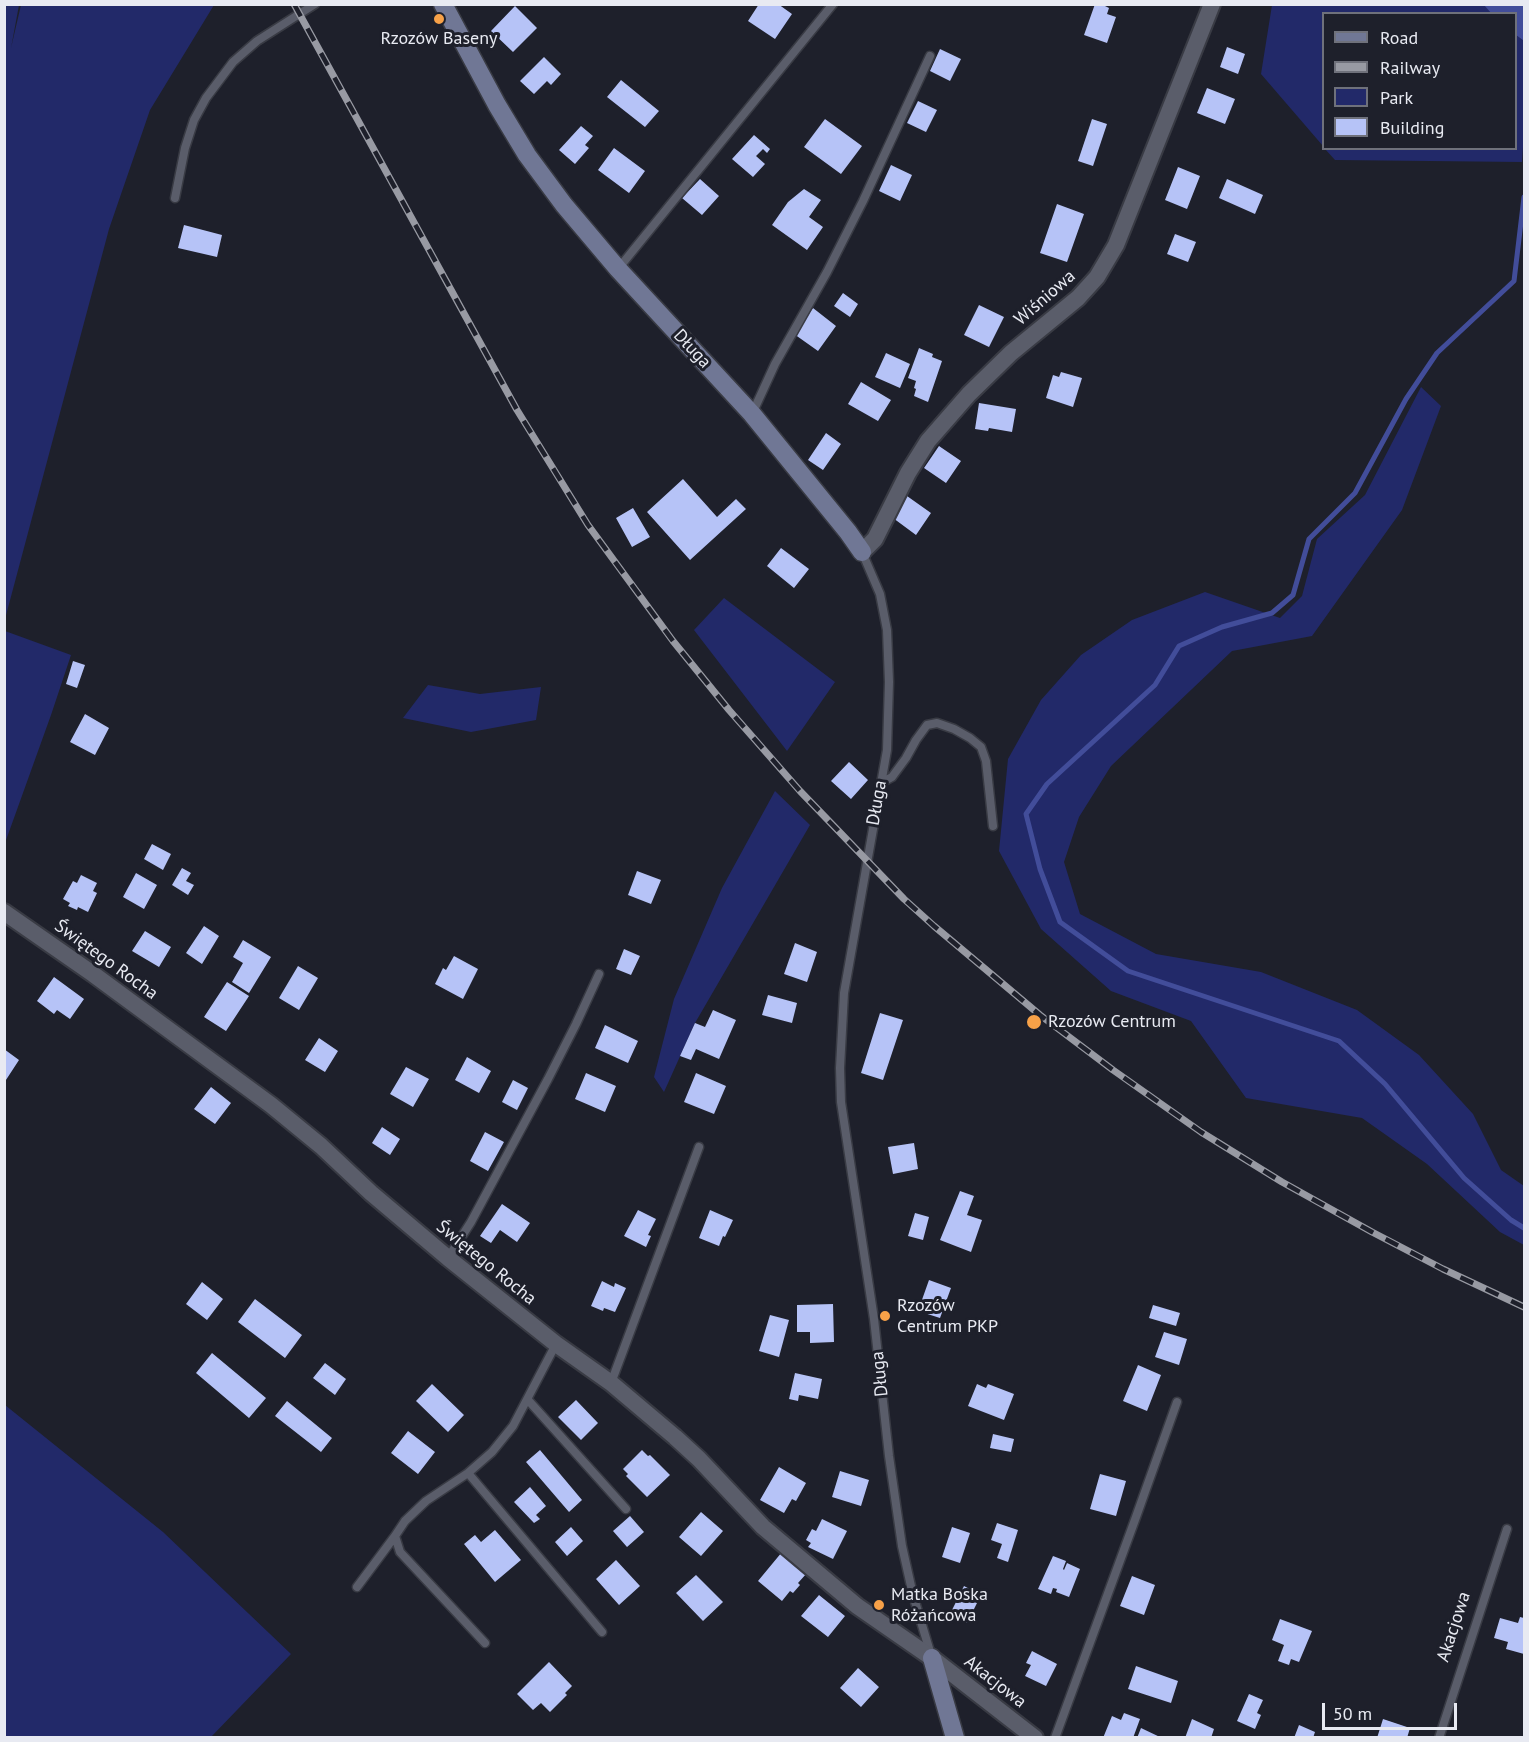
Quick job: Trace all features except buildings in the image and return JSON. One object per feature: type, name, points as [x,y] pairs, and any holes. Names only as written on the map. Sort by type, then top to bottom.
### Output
[{"type":"street","name":"Długa","points":[[443,4],[497,105],[527,155],[564,205],[618,269],[752,414],[862,552]]},
{"type":"street","name":"Wiśniowa","points":[[862,552],[875,539],[908,473],[928,441],[969,394],[1011,354],[1078,298],[1097,277],[1116,245],[1212,4]]},
{"type":"street","name":"Świętego Rocha","points":[[4,912],[93,974],[271,1105],[448,1258],[556,1344],[611,1383],[691,1452],[763,1527],[857,1606],[932,1658]]},
{"type":"street","name":"Długa","points":[[932,1658],[955,1737]]},
{"type":"street","name":"Akacjowa","points":[[932,1658],[1035,1737]]},
{"type":"lane","points":[[175,198],[185,148],[194,120],[206,98],[233,62],[256,41],[315,4]]},
{"type":"lane","points":[[618,269],[832,4]]},
{"type":"lane","points":[[752,414],[775,364],[827,272],[863,201],[930,56]]},
{"type":"lane","name":"Długa","points":[[862,552],[880,594],[887,630],[889,682],[886,750],[844,993],[840,1068],[841,1102],[874,1318],[889,1456],[902,1546],[912,1595],[932,1658]]},
{"type":"lane","points":[[881,783],[892,777],[927,725],[937,723],[954,729],[981,747],[986,761],[993,825]]},
{"type":"lane","points":[[448,1258],[471,1221],[553,1070],[599,974]]},
{"type":"lane","points":[[611,1383],[699,1148]]},
{"type":"lane","points":[[357,1587],[405,1521],[426,1501],[468,1473],[492,1452],[513,1426],[556,1344]]},
{"type":"lane","points":[[528,1400],[626,1509]]},
{"type":"lane","points":[[1055,1737],[1177,1402]]},
{"type":"lane","points":[[468,1473],[602,1632]]},
{"type":"lane","name":"Akacjowa","points":[[1439,1737],[1507,1529]]},
{"type":"lane","points":[[395,1536],[400,1552],[485,1643]]},
{"type":"green space","points":[[5,4],[19,5],[11,48],[21,5],[214,5],[150,110],[109,229],[5,619]]},
{"type":"green space","points":[[1484,4],[1490,12],[1322,12],[1322,145],[1261,74],[1272,5]]},
{"type":"green space","points":[[1517,36],[1524,41],[1522,162],[1335,160],[1326,150],[1517,150]]},
{"type":"green space","points":[[1421,387],[1441,406],[1402,510],[1312,636],[1232,651],[1111,766],[1079,817],[1064,862],[1080,914],[1156,954],[1261,972],[1357,1010],[1419,1055],[1473,1114],[1501,1170],[1524,1186],[1524,1245],[1500,1232],[1427,1164],[1362,1118],[1246,1098],[1191,1021],[1111,991],[1041,929],[999,851],[1008,759],[1041,700],[1081,655],[1132,620],[1205,592],[1280,618],[1302,596],[1317,539],[1365,495]]},
{"type":"green space","points":[[724,598],[835,682],[787,751],[694,630]]},
{"type":"green space","points":[[5,631],[71,655],[5,843]]},
{"type":"green space","points":[[428,685],[480,694],[541,687],[536,720],[471,732],[403,718]]},
{"type":"green space","points":[[775,791],[810,825],[695,1023],[664,1092],[654,1077],[674,999],[722,888]]},
{"type":"green space","points":[[5,1405],[163,1532],[291,1654],[211,1737],[5,1737]]},
{"type":"water","points":[[1484,5],[1524,5],[1524,41],[1517,36],[1517,12],[1490,12]]},
{"type":"waterway","points":[[1524,197],[1514,281],[1437,353],[1406,399],[1355,493],[1309,539],[1293,595],[1272,613],[1222,627],[1179,646],[1155,685],[1047,784],[1026,814],[1040,869],[1060,922],[1128,971],[1339,1041],[1385,1084],[1464,1178],[1511,1220],[1524,1228]]},
{"type":"railway","points":[[294,4],[517,410],[588,525],[673,641],[729,710],[800,791],[904,899],[934,926],[1040,1015],[1113,1070],[1201,1132],[1282,1182],[1443,1269],[1524,1307]]},
{"type":"place","name":"Rzozów Baseny","points":[[439,19]]},
{"type":"place","name":"Rzozów Centrum","points":[[1034,1022]]},
{"type":"place","name":"Rzozów Centrum PKP","points":[[885,1316]]},
{"type":"place","name":"Matka Boska Różańcowa","points":[[879,1605]]}]
